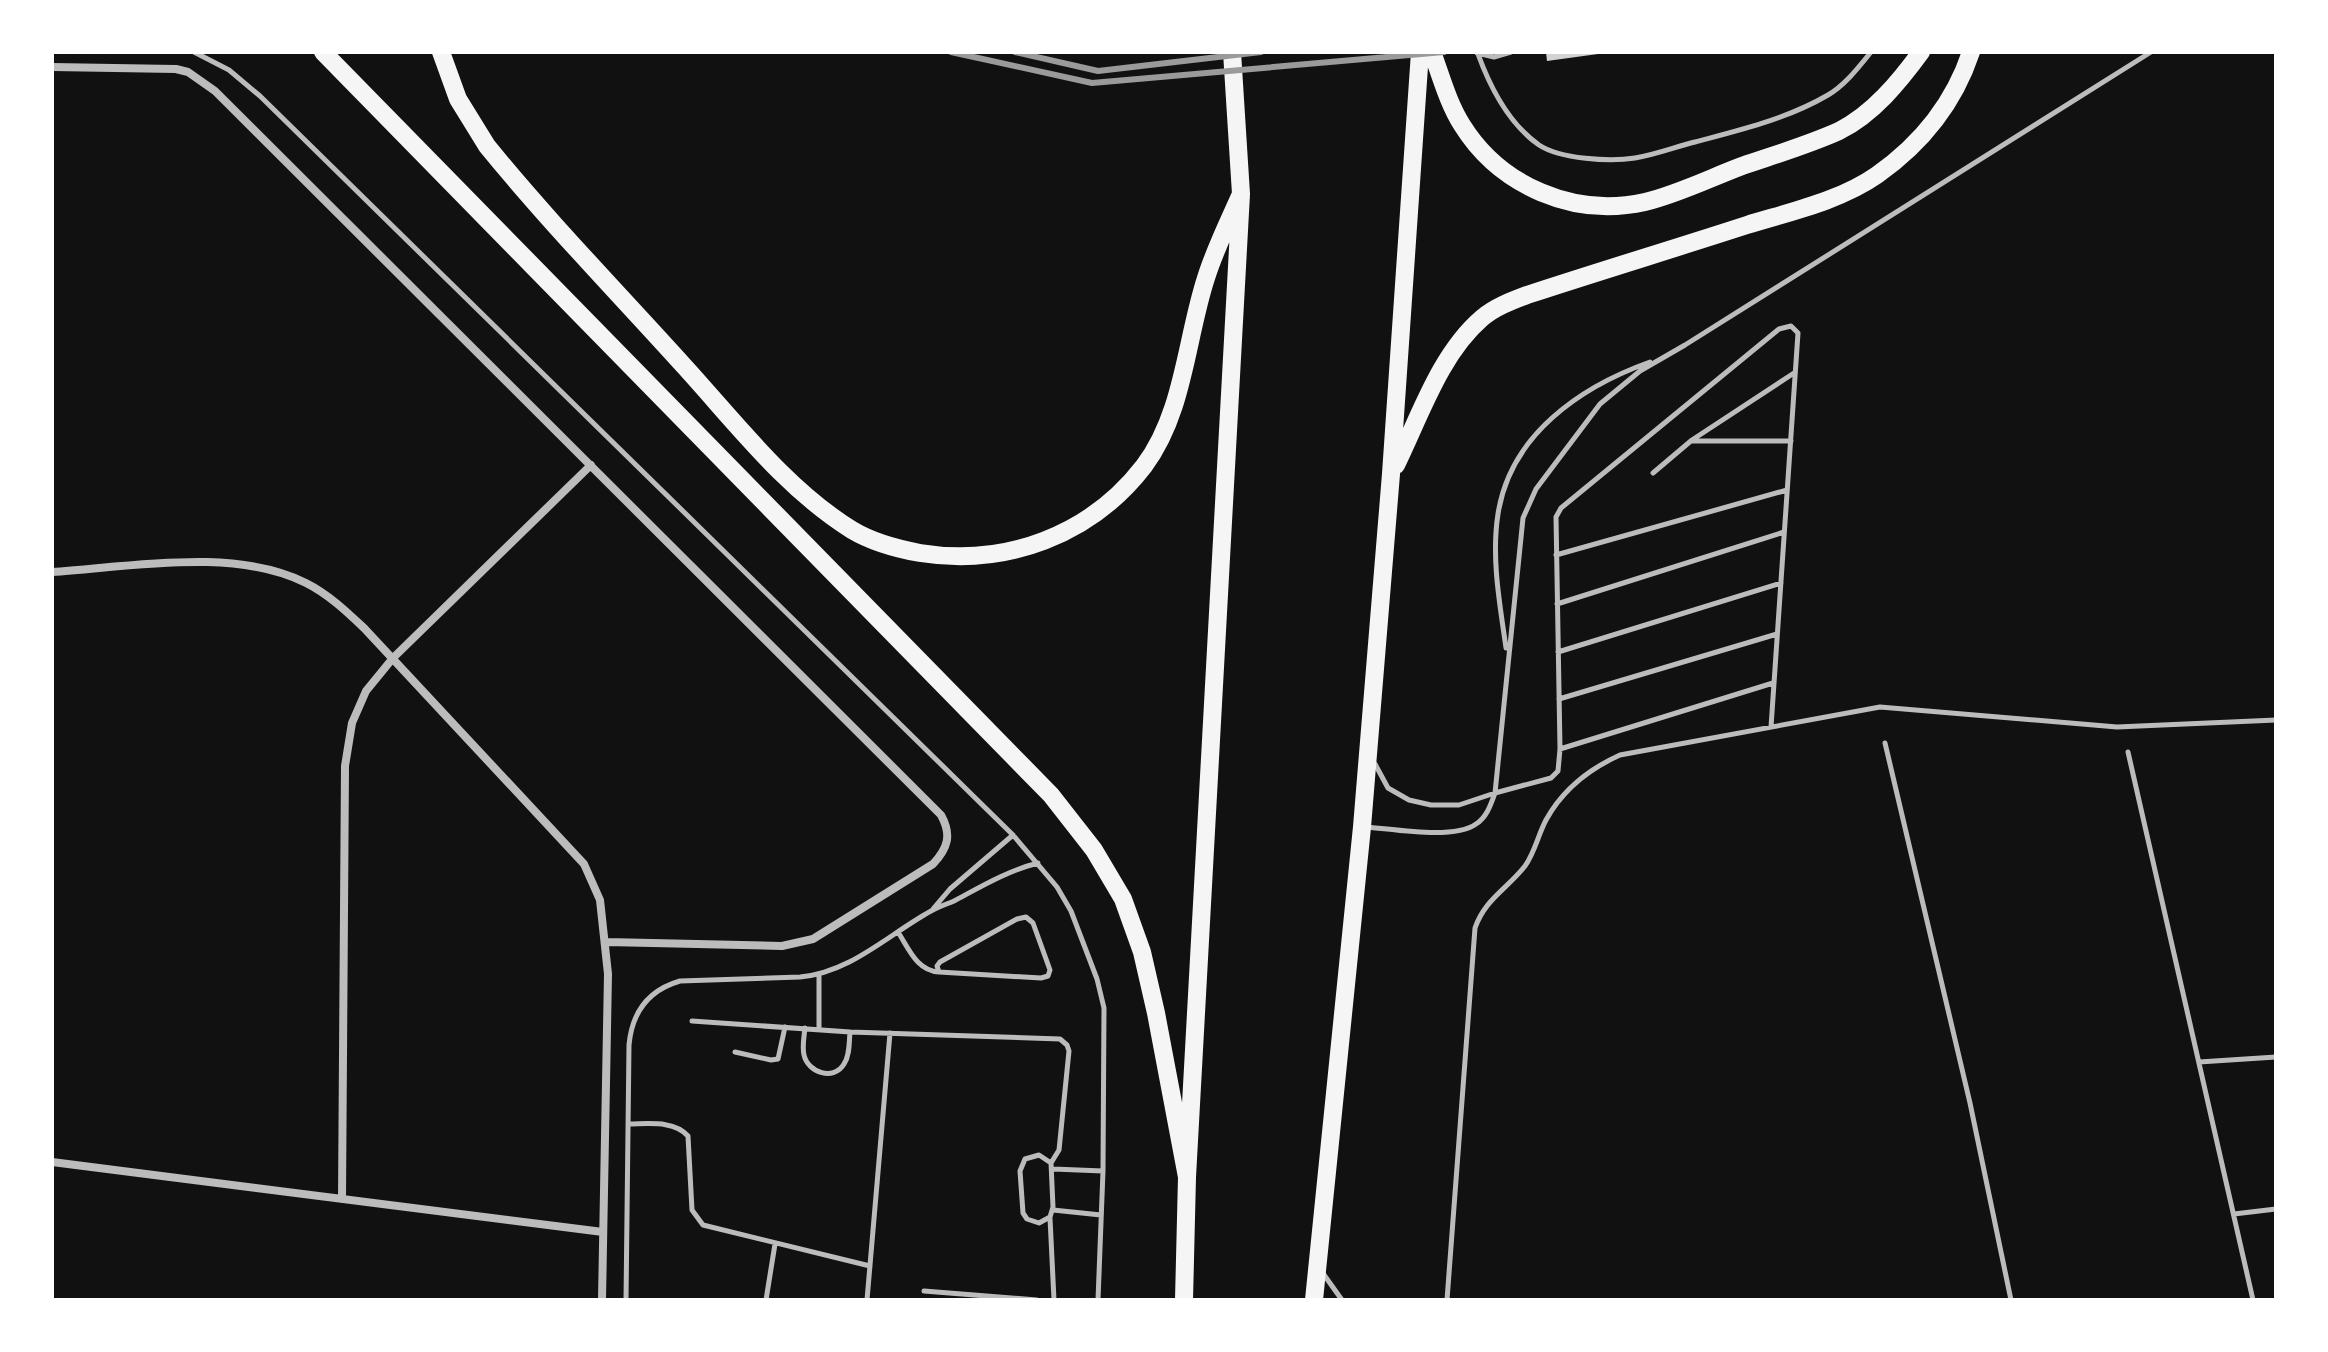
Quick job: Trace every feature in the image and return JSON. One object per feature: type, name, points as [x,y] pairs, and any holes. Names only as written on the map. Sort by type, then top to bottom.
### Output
[{"type":"highway","points":[[323,52],[1051,795],[1094,850],[1123,899],[1142,952],[1187,1177]]},
{"type":"highway","points":[[441,52],[458,99],[487,146],[760,450],[822,509],[854,531],[899,549],[942,556],[983,557],[1026,548],[1074,528],[1103,509],[1125,488],[1156,448],[1169,418],[1206,276],[1241,194]]},
{"type":"highway","points":[[1184,1300],[1187,1177],[1241,194],[1232,52]]},
{"type":"highway","points":[[1314,1300],[1362,827],[1391,474],[1420,52]]},
{"type":"highway","points":[[1432,52],[1460,123],[1499,168],[1533,190],[1552,197],[1580,204],[1610,206],[1648,201],[1840,130],[1876,105],[1921,52]]},
{"type":"highway","points":[[1391,474],[1445,365],[1483,317],[1527,295],[1838,195],[1874,177],[1906,153],[1925,133],[1957,86],[1971,52]]},
{"type":"street","points":[[52,67],[164,68],[188,72],[202,81],[591,465],[941,815],[948,827],[949,839],[945,852],[933,864],[813,939],[770,946],[607,942]]},
{"type":"street","points":[[342,1199],[345,766],[352,723],[366,691],[393,658],[591,465]]},
{"type":"street","points":[[52,572],[203,562],[239,563],[272,570],[306,583],[336,602],[393,658],[584,864],[600,900],[607,942],[602,1300]]},
{"type":"street","points":[[52,1162],[603,1232]]},
{"type":"lane","points":[[194,52],[229,70],[260,96],[1013,835],[1057,887],[1071,911],[1093,965],[1104,1008],[1098,1300]]},
{"type":"lane","points":[[1478,53],[1494,57],[1511,52]]},
{"type":"lane","points":[[1478,53],[1488,79],[1509,115],[1540,145],[1572,156],[1610,159],[1635,158],[1764,124],[1828,95],[1852,76],[1871,52]]},
{"type":"lane","points":[[1362,827],[1451,832],[1477,824],[1488,811],[1495,793],[1520,532],[1536,489],[1600,404],[1640,371],[2151,52]]},
{"type":"lane","points":[[1368,753],[1388,788],[1409,800],[1431,805],[1459,805],[1551,778],[1558,771],[1556,517],[1561,508],[1779,329],[1791,326],[1798,333],[1771,727]]},
{"type":"lane","points":[[1508,659],[1496,574],[1498,514],[1512,469],[1534,434],[1569,404],[1616,374],[1662,357]]},
{"type":"lane","points":[[1653,473],[1692,440],[1795,373]]},
{"type":"lane","points":[[1692,440],[1791,441]]},
{"type":"lane","points":[[1556,555],[1787,490]]},
{"type":"lane","points":[[1557,604],[1784,532]]},
{"type":"lane","points":[[1558,652],[1781,583]]},
{"type":"lane","points":[[1559,699],[1777,634]]},
{"type":"lane","points":[[1560,749],[1774,683]]},
{"type":"lane","points":[[1447,1300],[1475,928],[1487,903],[1511,882],[1533,854],[1556,804],[1592,770],[1620,755],[1880,707],[2117,727],[2276,720]]},
{"type":"lane","points":[[1885,743],[1970,1103],[2011,1300]]},
{"type":"lane","points":[[2128,752],[2253,1300]]},
{"type":"lane","points":[[932,910],[950,889],[1013,835]]},
{"type":"lane","points":[[626,1300],[630,1032],[639,1009],[656,990],[680,981],[819,974],[846,963],[932,910],[1013,870],[1038,863]]},
{"type":"lane","points":[[898,932],[923,969],[939,972],[1041,978],[1048,976],[1050,970],[1033,923],[1026,917],[1017,919],[940,962],[937,966],[939,972]]},
{"type":"lane","points":[[819,974],[819,1029]]},
{"type":"lane","points":[[692,1021],[850,1032],[1064,1041],[1069,1051],[1059,1150],[1052,1166],[1054,1300]]},
{"type":"lane","points":[[735,1052],[778,1059],[785,1027]]},
{"type":"lane","points":[[805,1028],[804,1056],[809,1066],[819,1073],[841,1069],[849,1051],[850,1032]]},
{"type":"lane","points":[[867,1300],[890,1033]]},
{"type":"lane","points":[[2199,1062],[2276,1057]]},
{"type":"lane","points":[[628,1124],[668,1125],[688,1136],[692,1210],[698,1221],[709,1228],[870,1266]]},
{"type":"lane","points":[[1051,1214],[1046,1221],[1033,1222],[1023,1213],[1020,1171],[1025,1159],[1039,1155],[1052,1166],[1103,1171]]},
{"type":"lane","points":[[2234,1214],[2276,1209]]},
{"type":"lane","points":[[1051,1214],[1101,1215]]},
{"type":"lane","points":[[766,1300],[775,1244]]},
{"type":"lane","points":[[1317,1265],[1342,1300]]},
{"type":"lane","points":[[924,1291],[1037,1300]]},
{"type":"building","points":[[1546,52],[1598,52],[1598,54],[1547,61]]},
{"type":"railway","points":[[951,52],[1092,83],[1444,52]]},
{"type":"railway","points":[[1015,52],[1098,71],[1261,52]]}]
